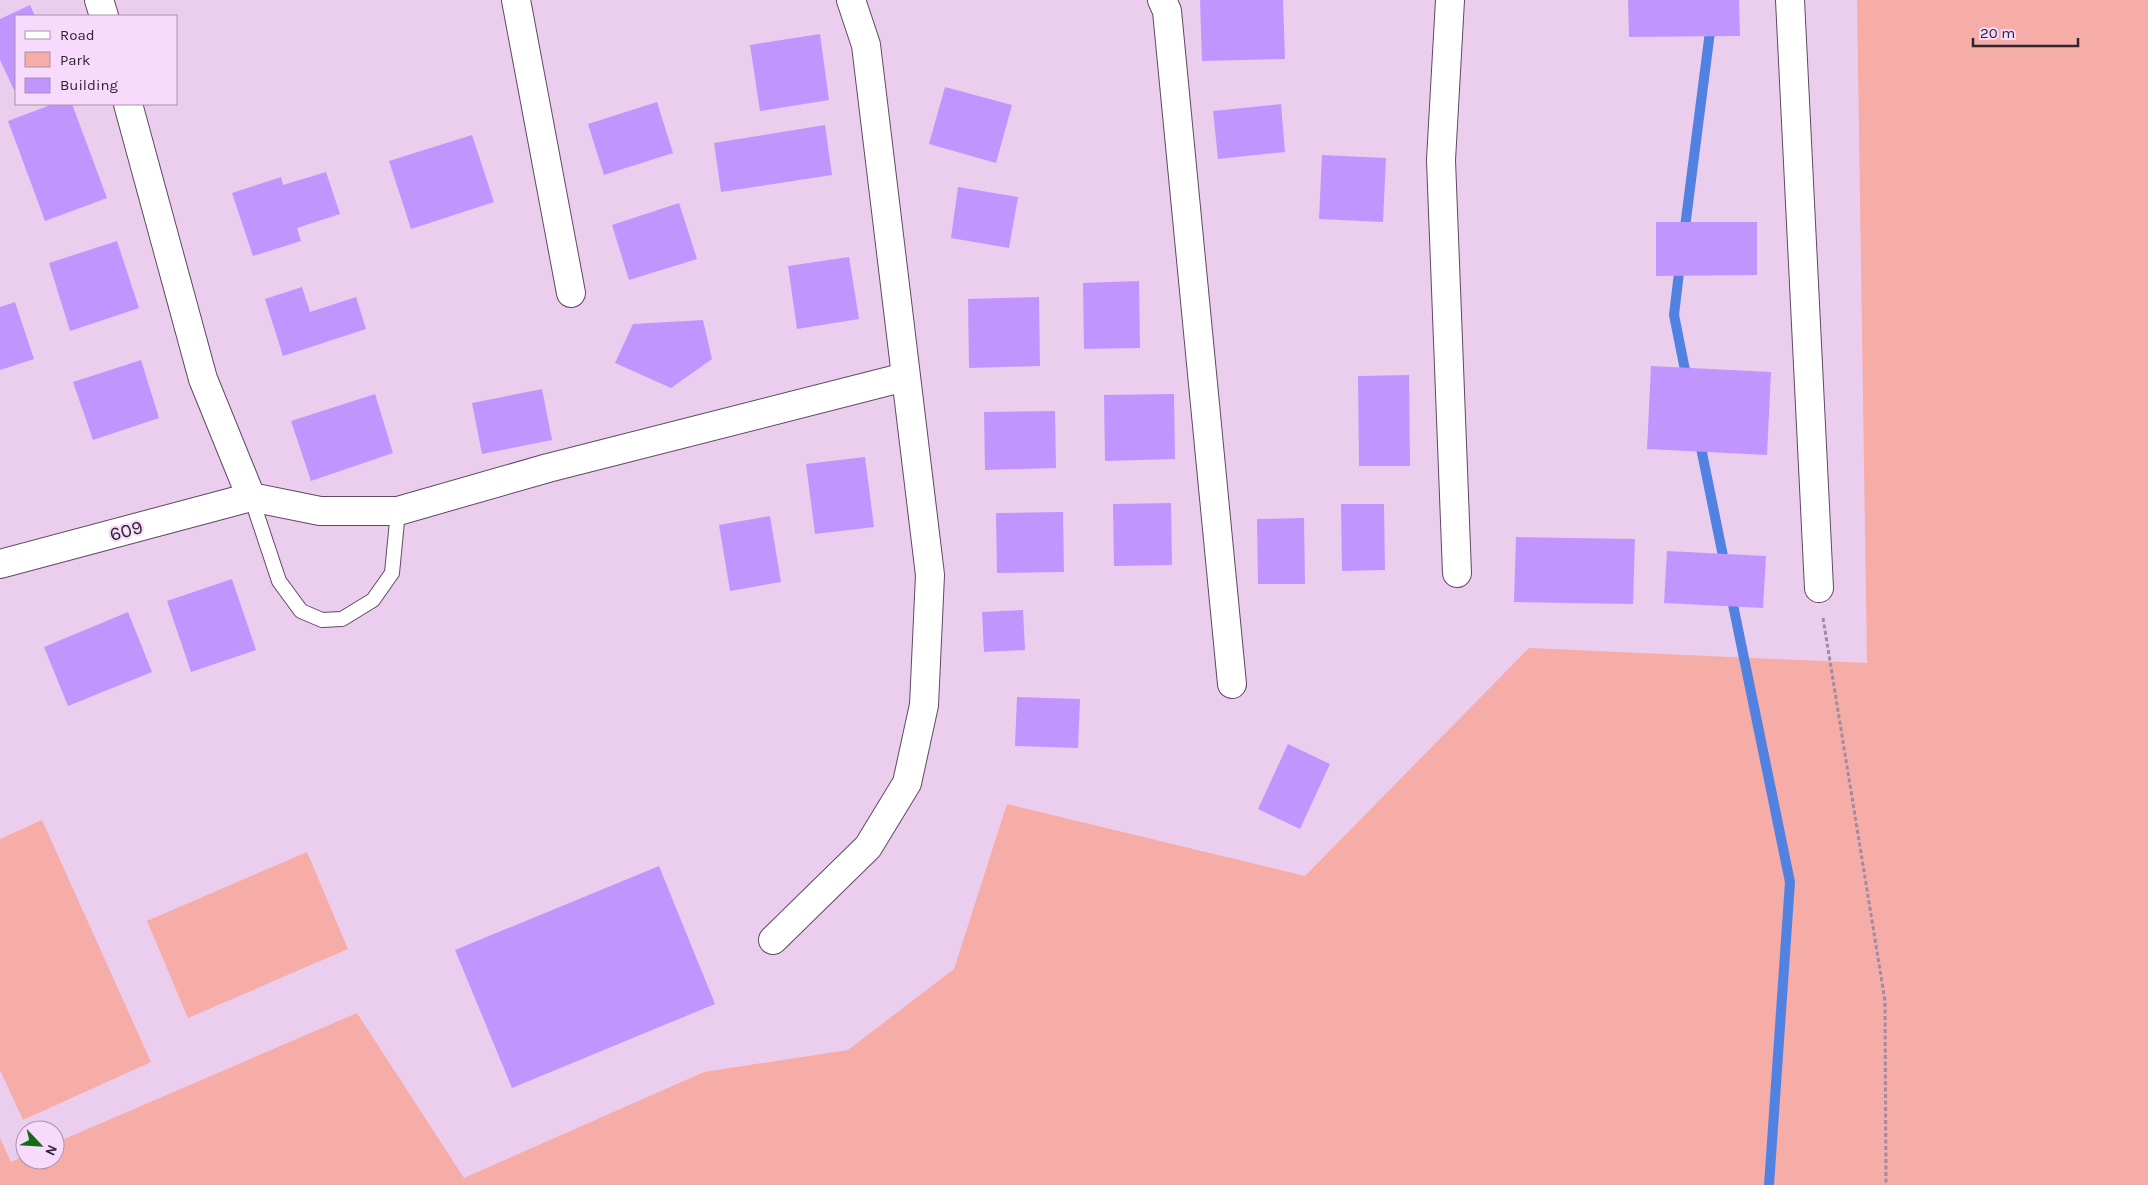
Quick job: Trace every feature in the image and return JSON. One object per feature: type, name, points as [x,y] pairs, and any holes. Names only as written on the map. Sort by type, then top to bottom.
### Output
[{"type":"street","points":[[99,0],[104,15]]},
{"type":"street","points":[[516,0],[570,293]]},
{"type":"street","points":[[773,940],[868,847],[907,783],[924,705],[930,575],[866,46],[851,0]]},
{"type":"street","points":[[1162,0],[1167,11],[1232,684]]},
{"type":"street","points":[[1450,0],[1441,160],[1457,573]]},
{"type":"street","points":[[1790,0],[1818,588]]},
{"type":"street","points":[[128,105],[203,379],[251,497],[320,511],[398,511],[548,468],[905,377]]},
{"type":"street","name":"609","points":[[0,564],[251,497]]},
{"type":"lane","points":[[251,497],[279,581],[300,611],[322,620],[342,619],[373,600],[392,573],[398,511]]},
{"type":"path","points":[[1818,588],[1885,1001],[1886,1185]]},
{"type":"green space","points":[[1857,0],[2148,0],[2148,1185],[0,1185],[0,1138],[11,1162],[15,1160],[15,1170],[65,1170],[65,1139],[357,1013],[464,1178],[704,1072],[848,1050],[954,969],[1007,804],[1305,876],[1529,648],[1867,663]]},
{"type":"green space","points":[[42,820],[151,1062],[23,1120],[0,1070],[0,839]]},
{"type":"green space","points":[[307,852],[348,949],[188,1018],[147,921]]},
{"type":"building","points":[[1200,0],[1283,0],[1285,59],[1202,61]]},
{"type":"building","points":[[1628,0],[1739,0],[1740,36],[1629,37]]},
{"type":"building","points":[[30,5],[35,15],[15,15],[15,90],[0,60],[0,19]]},
{"type":"building","points":[[820,34],[829,100],[760,111],[750,45]]},
{"type":"building","points":[[945,87],[1012,105],[996,163],[929,144]]},
{"type":"building","points":[[657,102],[673,153],[604,175],[588,124]]},
{"type":"building","points":[[1281,104],[1285,152],[1218,159],[1213,111]]},
{"type":"building","points":[[50,105],[72,105],[107,198],[45,221],[8,121]]},
{"type":"building","points":[[825,125],[832,175],[721,192],[714,143]]},
{"type":"building","points":[[472,135],[494,202],[411,229],[389,161]]},
{"type":"building","points":[[1322,155],[1386,158],[1383,222],[1319,219]]},
{"type":"building","points":[[326,172],[340,214],[297,228],[301,241],[253,256],[232,193],[281,177],[283,185]]},
{"type":"building","points":[[958,187],[1018,197],[1009,248],[951,238]]},
{"type":"building","points":[[679,203],[697,259],[629,280],[612,225]]},
{"type":"building","points":[[1656,222],[1757,222],[1757,275],[1656,276]]},
{"type":"building","points":[[117,241],[139,308],[70,331],[49,263]]},
{"type":"building","points":[[849,257],[859,319],[797,329],[788,266]]},
{"type":"building","points":[[1139,281],[1140,348],[1084,349],[1083,283]]},
{"type":"building","points":[[302,287],[310,312],[356,297],[366,329],[283,356],[265,299]]},
{"type":"building","points":[[1039,297],[1040,366],[969,368],[968,299]]},
{"type":"building","points":[[15,302],[34,359],[0,370],[0,307]]},
{"type":"building","points":[[703,320],[712,359],[671,388],[615,363],[633,324]]},
{"type":"building","points":[[141,360],[159,418],[93,440],[73,382]]},
{"type":"building","points":[[1651,366],[1771,372],[1767,455],[1647,449]]},
{"type":"building","points":[[1409,375],[1410,466],[1359,466],[1358,376]]},
{"type":"building","points":[[542,389],[552,440],[482,454],[472,403]]},
{"type":"building","points":[[375,394],[393,453],[311,481],[291,421]]},
{"type":"building","points":[[1174,394],[1175,459],[1105,461],[1104,395]]},
{"type":"building","points":[[1055,411],[1056,468],[985,470],[984,412]]},
{"type":"building","points":[[865,457],[874,527],[815,534],[806,464]]},
{"type":"building","points":[[1171,503],[1172,565],[1114,566],[1113,504]]},
{"type":"building","points":[[1341,504],[1384,504],[1385,570],[1342,571]]},
{"type":"building","points":[[1063,512],[1064,572],[997,573],[996,513]]},
{"type":"building","points":[[770,516],[781,582],[730,591],[719,525]]},
{"type":"building","points":[[1304,518],[1305,584],[1258,584],[1257,519]]},
{"type":"building","points":[[1516,537],[1635,539],[1633,604],[1514,602]]},
{"type":"building","points":[[1667,551],[1766,556],[1763,608],[1664,603]]},
{"type":"building","points":[[232,579],[256,650],[191,672],[167,601]]},
{"type":"building","points":[[1023,610],[1025,650],[984,652],[982,612]]},
{"type":"building","points":[[128,612],[152,672],[68,706],[44,647]]},
{"type":"building","points":[[1017,697],[1080,699],[1078,748],[1015,746]]},
{"type":"building","points":[[1288,744],[1330,764],[1300,829],[1258,809]]},
{"type":"building","points":[[659,866],[715,1004],[512,1088],[455,950]]},
{"type":"waterway","points":[[1684,235],[1714,0]]},
{"type":"waterway","points":[[1680,264],[1674,315],[1687,380]]},
{"type":"waterway","points":[[1699,438],[1725,566]]},
{"type":"waterway","points":[[1731,595],[1790,882],[1769,1185]]}]
